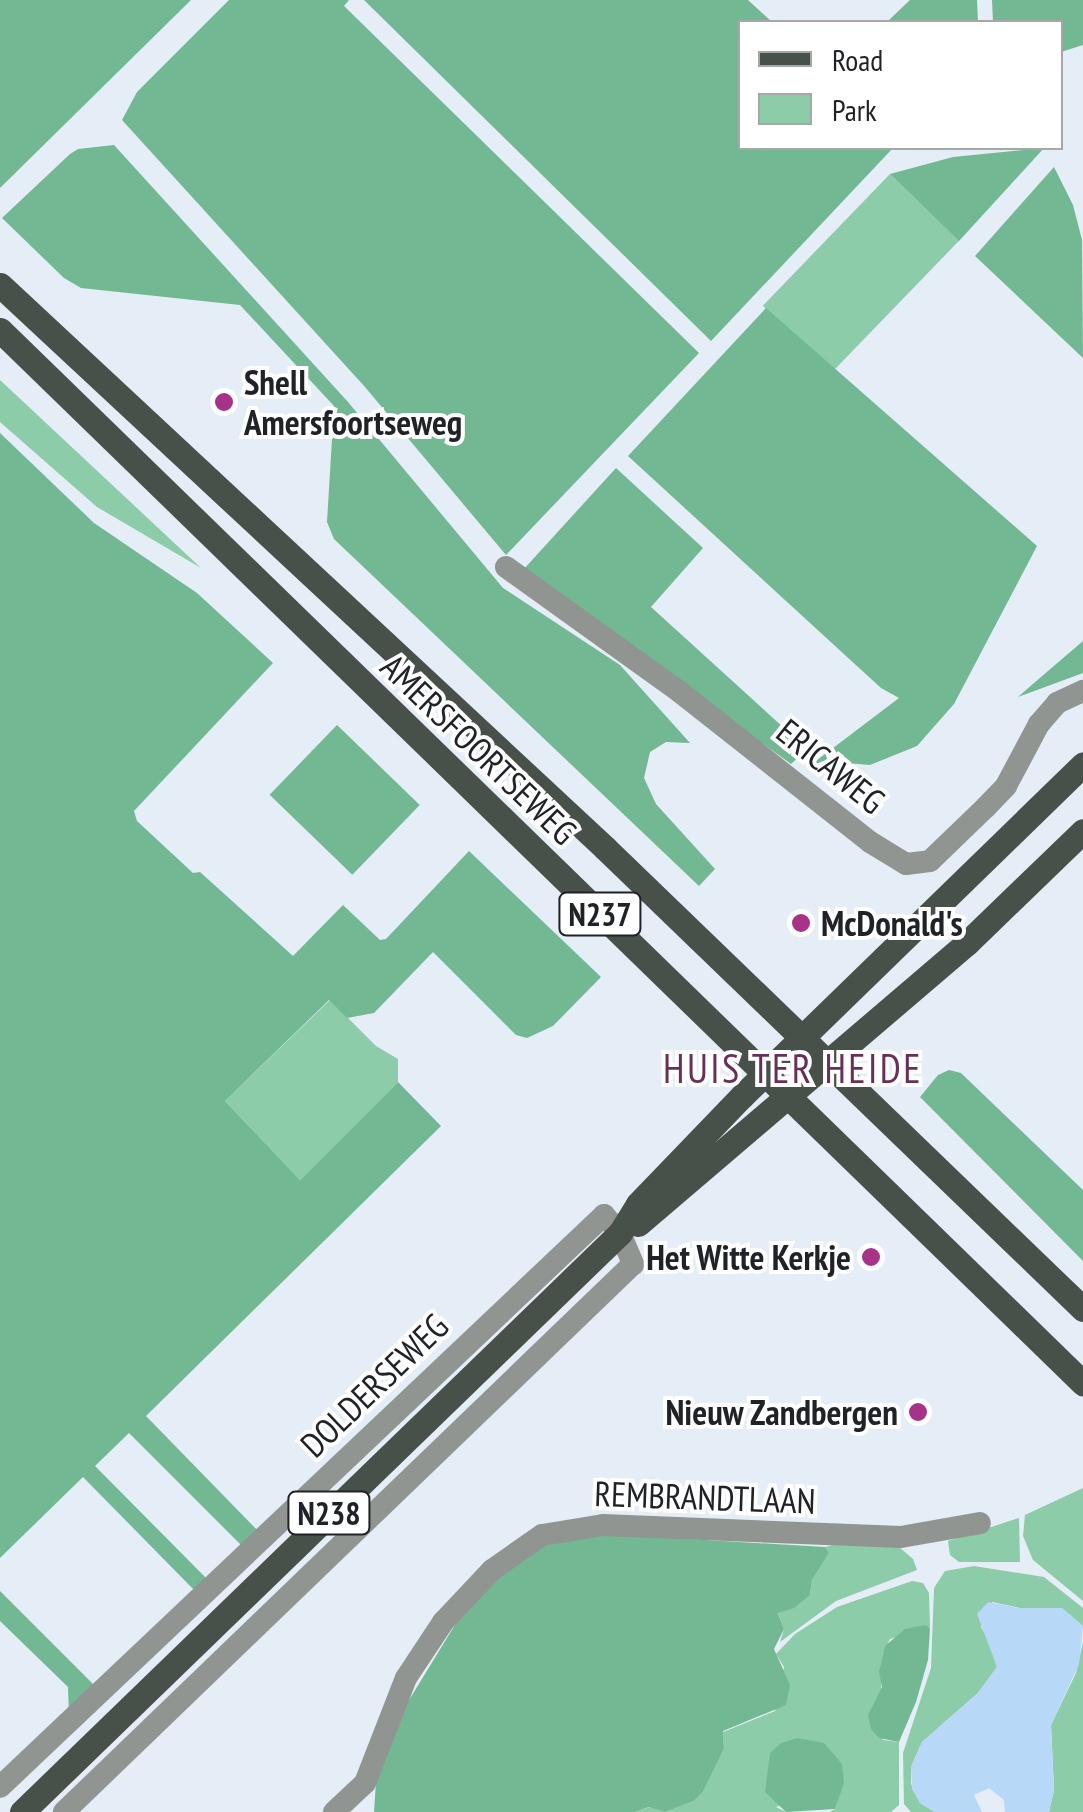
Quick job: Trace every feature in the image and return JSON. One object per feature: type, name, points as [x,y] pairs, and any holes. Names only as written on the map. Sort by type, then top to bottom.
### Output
[{"type":"main road","name":"AMERSFOORTSEWEG","points":[[0,285],[803,1038],[1083,1309]]},
{"type":"main road","name":"AMERSFOORTSEWEG","points":[[0,330],[1083,1384]]},
{"type":"main road","name":"N238","points":[[766,1073],[1083,764]]},
{"type":"main road","name":"N238","points":[[789,1096],[967,944],[1083,830]]},
{"type":"main road","name":"DOLDERSEWEG","points":[[11,1812],[30,1803],[620,1233],[638,1204],[766,1073]]},
{"type":"main road","name":"DOLDERSEWEG","points":[[620,1233],[639,1224],[789,1096]]},
{"type":"street","name":"ERICAWEG","points":[[506,567],[680,692],[870,842],[906,864],[930,862],[1006,786],[1057,702],[1083,692]]},
{"type":"street","name":"DOLDERSEWEG","points":[[0,1787],[604,1215],[620,1233]]},
{"type":"street","points":[[64,1812],[632,1264],[620,1233]]},
{"type":"street","name":"REMBRANDTLAAN","points":[[334,1812],[365,1782],[406,1678],[444,1622],[492,1570],[542,1535],[603,1525],[901,1538],[980,1522]]},
{"type":"street","points":[[365,1782],[365,1812]]},
{"type":"green space","points":[[0,0],[191,0],[0,188]]},
{"type":"green space","points":[[229,0],[349,0],[344,6],[699,353],[506,555],[365,387],[122,120],[137,92]]},
{"type":"green space","points":[[364,0],[748,0],[770,20],[738,20],[738,150],[891,150],[711,341]]},
{"type":"green space","points":[[910,0],[977,0],[978,20],[889,20]]},
{"type":"green space","points":[[992,0],[1083,0],[1083,45],[1063,51],[1063,20],[993,20]]},
{"type":"green space","points":[[114,145],[348,402],[503,588],[620,665],[690,743],[666,742],[650,752],[644,778],[656,804],[715,869],[699,886],[334,539],[327,522],[334,406],[240,305],[81,288],[64,278],[2,218],[70,154],[78,149]]},
{"type":"green space","points":[[1042,150],[959,241],[890,174],[953,157]]},
{"type":"green space","points":[[1054,167],[1073,205],[1082,240],[1083,358],[975,256]]},
{"type":"green space","points":[[890,174],[959,241],[832,372],[763,306]]},
{"type":"green space","points":[[766,308],[1037,546],[954,704],[917,746],[870,765],[823,761],[808,767],[899,698],[881,688],[628,456]]},
{"type":"green space","points":[[0,380],[201,568],[97,507],[0,422]]},
{"type":"green space","points":[[0,433],[94,523],[197,593],[273,663],[134,811],[137,821],[193,873],[200,872],[293,956],[343,905],[380,940],[386,939],[469,851],[601,977],[553,1026],[527,1038],[516,1035],[433,952],[374,1013],[347,1018],[329,1000],[225,1101],[300,1180],[398,1082],[441,1126],[146,1416],[260,1533],[244,1548],[129,1433],[95,1466],[209,1581],[197,1593],[83,1477],[0,1558]]},
{"type":"green space","points":[[616,468],[703,548],[651,607],[807,749],[791,764],[523,570]]},
{"type":"green space","points":[[1083,641],[1083,673],[1018,697],[1034,683]]},
{"type":"green space","points":[[337,725],[420,805],[352,875],[270,795]]},
{"type":"green space","points":[[330,1000],[376,1046],[398,1059],[398,1082],[300,1180],[225,1101]]},
{"type":"green space","points":[[949,1070],[961,1073],[1083,1190],[1083,1261],[920,1097],[938,1075]]},
{"type":"green space","points":[[1083,1488],[1083,1601],[1033,1560],[1023,1536],[1025,1515]]},
{"type":"green space","points":[[1019,1518],[1020,1562],[959,1562],[950,1555],[948,1541]]},
{"type":"green space","points":[[622,1535],[825,1547],[829,1553],[812,1580],[810,1595],[794,1608],[778,1613],[784,1629],[774,1649],[790,1685],[786,1705],[723,1731],[724,1749],[703,1792],[694,1801],[665,1812],[649,1807],[635,1812],[374,1812],[376,1782],[406,1705],[461,1615],[496,1578],[537,1548],[573,1537]]},
{"type":"green space","points":[[898,1546],[913,1559],[917,1570],[836,1601],[780,1642],[784,1629],[778,1612],[810,1595],[812,1580],[829,1553],[825,1547]]},
{"type":"green space","points":[[974,1566],[1044,1577],[1083,1608],[1083,1626],[1062,1608],[1020,1608],[992,1602],[981,1627],[993,1648],[997,1667],[978,1693],[922,1742],[911,1767],[911,1784],[920,1803],[935,1812],[911,1812],[904,1804],[903,1753],[931,1668],[934,1588],[945,1571]]},
{"type":"green space","points":[[912,1581],[923,1583],[929,1593],[930,1627],[890,1639],[883,1654],[881,1691],[872,1707],[883,1740],[899,1742],[899,1805],[891,1812],[830,1812],[835,1809],[843,1783],[776,1807],[786,1812],[665,1812],[694,1801],[703,1792],[724,1749],[723,1732],[775,1711],[784,1667],[776,1654],[795,1634],[837,1607]]},
{"type":"green space","points":[[0,1591],[98,1689],[69,1716],[68,1687],[0,1621]]},
{"type":"green space","points":[[925,1625],[930,1628],[928,1660],[916,1702],[899,1742],[879,1738],[871,1729],[868,1715],[882,1687],[879,1672],[885,1646],[905,1629]]},
{"type":"green space","points":[[1083,1642],[1083,1812],[1049,1812],[1054,1790],[1051,1725],[1076,1673]]},
{"type":"green space","points":[[797,1738],[824,1743],[842,1764],[844,1783],[835,1809],[786,1812],[765,1792],[770,1753],[781,1743]]},
{"type":"green space","points":[[650,1807],[665,1812],[635,1812]]},
{"type":"water","points":[[988,1602],[1020,1608],[1062,1608],[1083,1626],[1079,1664],[1051,1725],[1054,1791],[1049,1812],[1005,1812],[1004,1800],[989,1788],[974,1795],[982,1812],[935,1812],[920,1803],[912,1789],[911,1767],[922,1742],[978,1693],[997,1667],[977,1614]]},
{"type":"place","name":"Shell Amersfoortseweg","points":[[224,402]]},
{"type":"place","name":"McDonald's","points":[[801,923]]},
{"type":"place","name":"Het Witte Kerkje","points":[[871,1257]]},
{"type":"place","name":"Nieuw Zandbergen","points":[[918,1412]]},
{"type":"district","name":"HUIS TER HEIDE","points":[[793,1068]]}]
